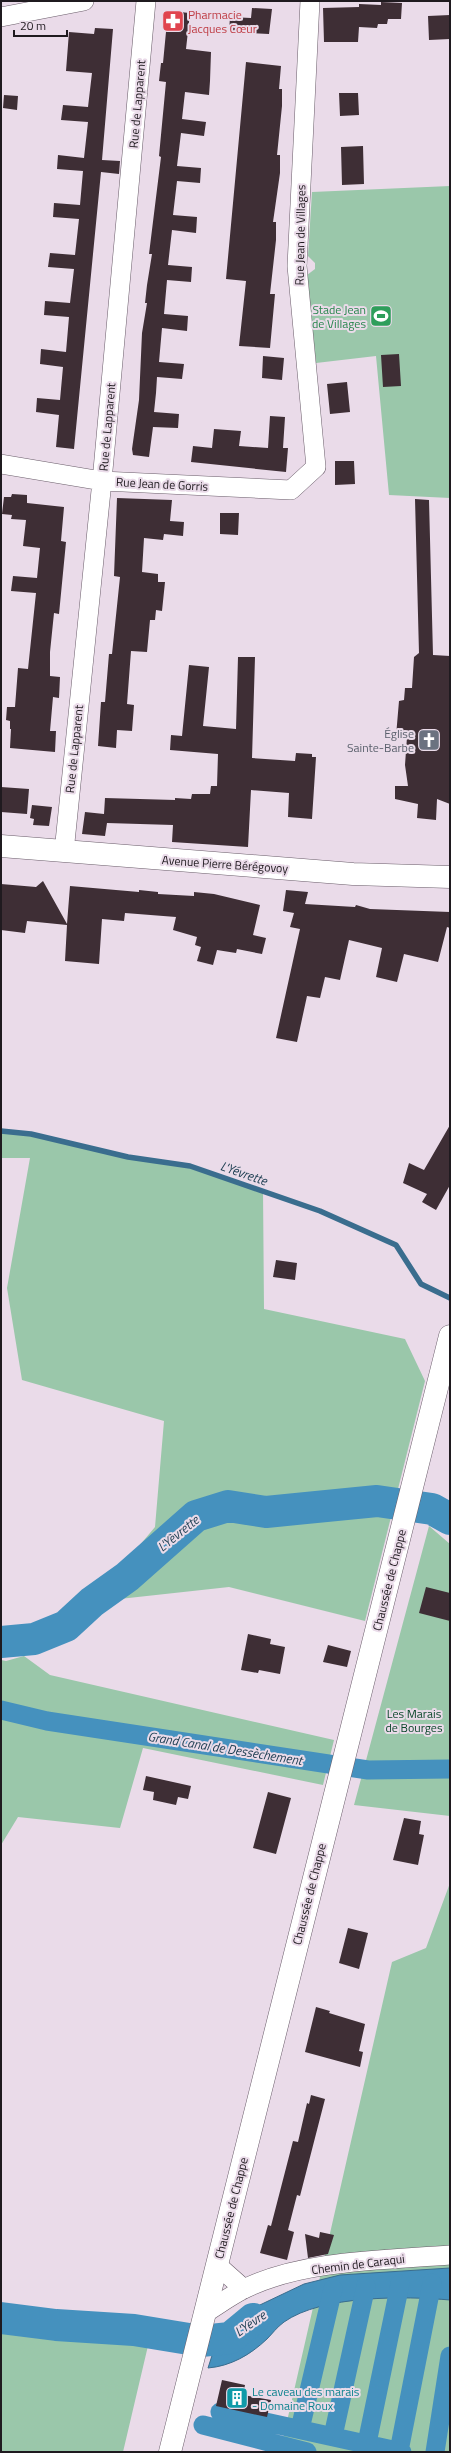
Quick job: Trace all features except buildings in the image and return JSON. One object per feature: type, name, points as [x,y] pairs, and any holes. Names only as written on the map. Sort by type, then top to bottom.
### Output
[{"type":"main road","name":"Avenue Pierre Bérégovoy","points":[[1,846],[353,874],[450,877]]},
{"type":"main road","name":"Chaussée de Chappe","points":[[170,2452],[334,1791],[450,1336]]},
{"type":"street","points":[[1,17],[84,1]]},
{"type":"street","name":"Rue de Lapparent","points":[[64,852],[102,481],[146,1]]},
{"type":"street","name":"Rue Jean de Villages","points":[[310,1],[297,266],[316,467]]},
{"type":"street","name":"Rue Jean de Gorris","points":[[1,464],[102,481],[291,490],[316,467]]},
{"type":"street","name":"Chemin de Caraqui","points":[[204,2317],[244,2289],[275,2278],[327,2265],[450,2255]]},
{"type":"street","points":[[217,2265],[244,2289]]},
{"type":"green space","name":"Stade Jean de Villages","points":[[450,186],[450,498],[389,495],[376,356],[316,363],[307,275],[315,269],[315,263],[308,256],[312,192]]},
{"type":"green space","points":[[1,1131],[31,1134],[128,1157],[190,1166],[263,1190],[264,1309],[405,1339],[425,1381],[365,1621],[229,1587],[92,1602],[155,1527],[164,1421],[22,1380],[7,1288],[30,1158],[1,1158]]},
{"type":"green space","name":"Les Marais de Bourges","points":[[429,1526],[450,1544],[450,1816],[354,1805]]},
{"type":"green space","points":[[24,1656],[50,1675],[334,1740],[323,1785],[143,1748],[120,1828],[18,1817],[1,1845],[1,1660],[6,1661]]},
{"type":"green space","points":[[450,1883],[450,2452],[280,2452],[392,1962],[426,1948]]},
{"type":"green space","points":[[1,2318],[151,2333],[123,2452],[1,2452]]},
{"type":"water","points":[[450,2268],[450,2300],[410,2298],[364,2299],[320,2307],[300,2313],[284,2322],[261,2345],[240,2359],[225,2365],[208,2368],[218,2337],[243,2313],[304,2284],[340,2275]]},
{"type":"waterway","name":"L'Yévrette","points":[[1,1131],[31,1134],[128,1157],[190,1166],[320,1211],[396,1245],[421,1284],[450,1298]]},
{"type":"waterway","name":"L'Yèvrette","points":[[1,1642],[34,1639],[66,1626],[92,1602],[127,1577],[196,1516],[228,1506],[266,1512],[377,1501],[432,1509],[450,1519]]},
{"type":"waterway","name":"Grand Canal de Dessèchement","points":[[1,1710],[47,1721],[368,1770],[450,1769]]},
{"type":"waterway","points":[[399,2451],[432,2283]]},
{"type":"waterway","points":[[367,2443],[400,2284]]},
{"type":"waterway","points":[[333,2436],[366,2286]]},
{"type":"waterway","points":[[300,2429],[333,2289]]},
{"type":"waterway","name":"L'Yèvre","points":[[1,2318],[56,2325],[134,2330],[201,2341],[230,2338],[253,2319]]},
{"type":"waterway","points":[[435,2452],[450,2356]]},
{"type":"waterway","points":[[220,2412],[402,2452]]},
{"type":"waterway","points":[[203,2425],[307,2452]]},
{"type":"place","name":"Pharmacie Jacques Cœur","points":[[173,21]]},
{"type":"place","name":"Stade Jean de Villages","points":[[381,316]]},
{"type":"place","name":"Église Sainte-Barbe","points":[[429,740]]},
{"type":"place","name":"Le caveau des marais - Domaine Roux","points":[[237,2398]]}]
